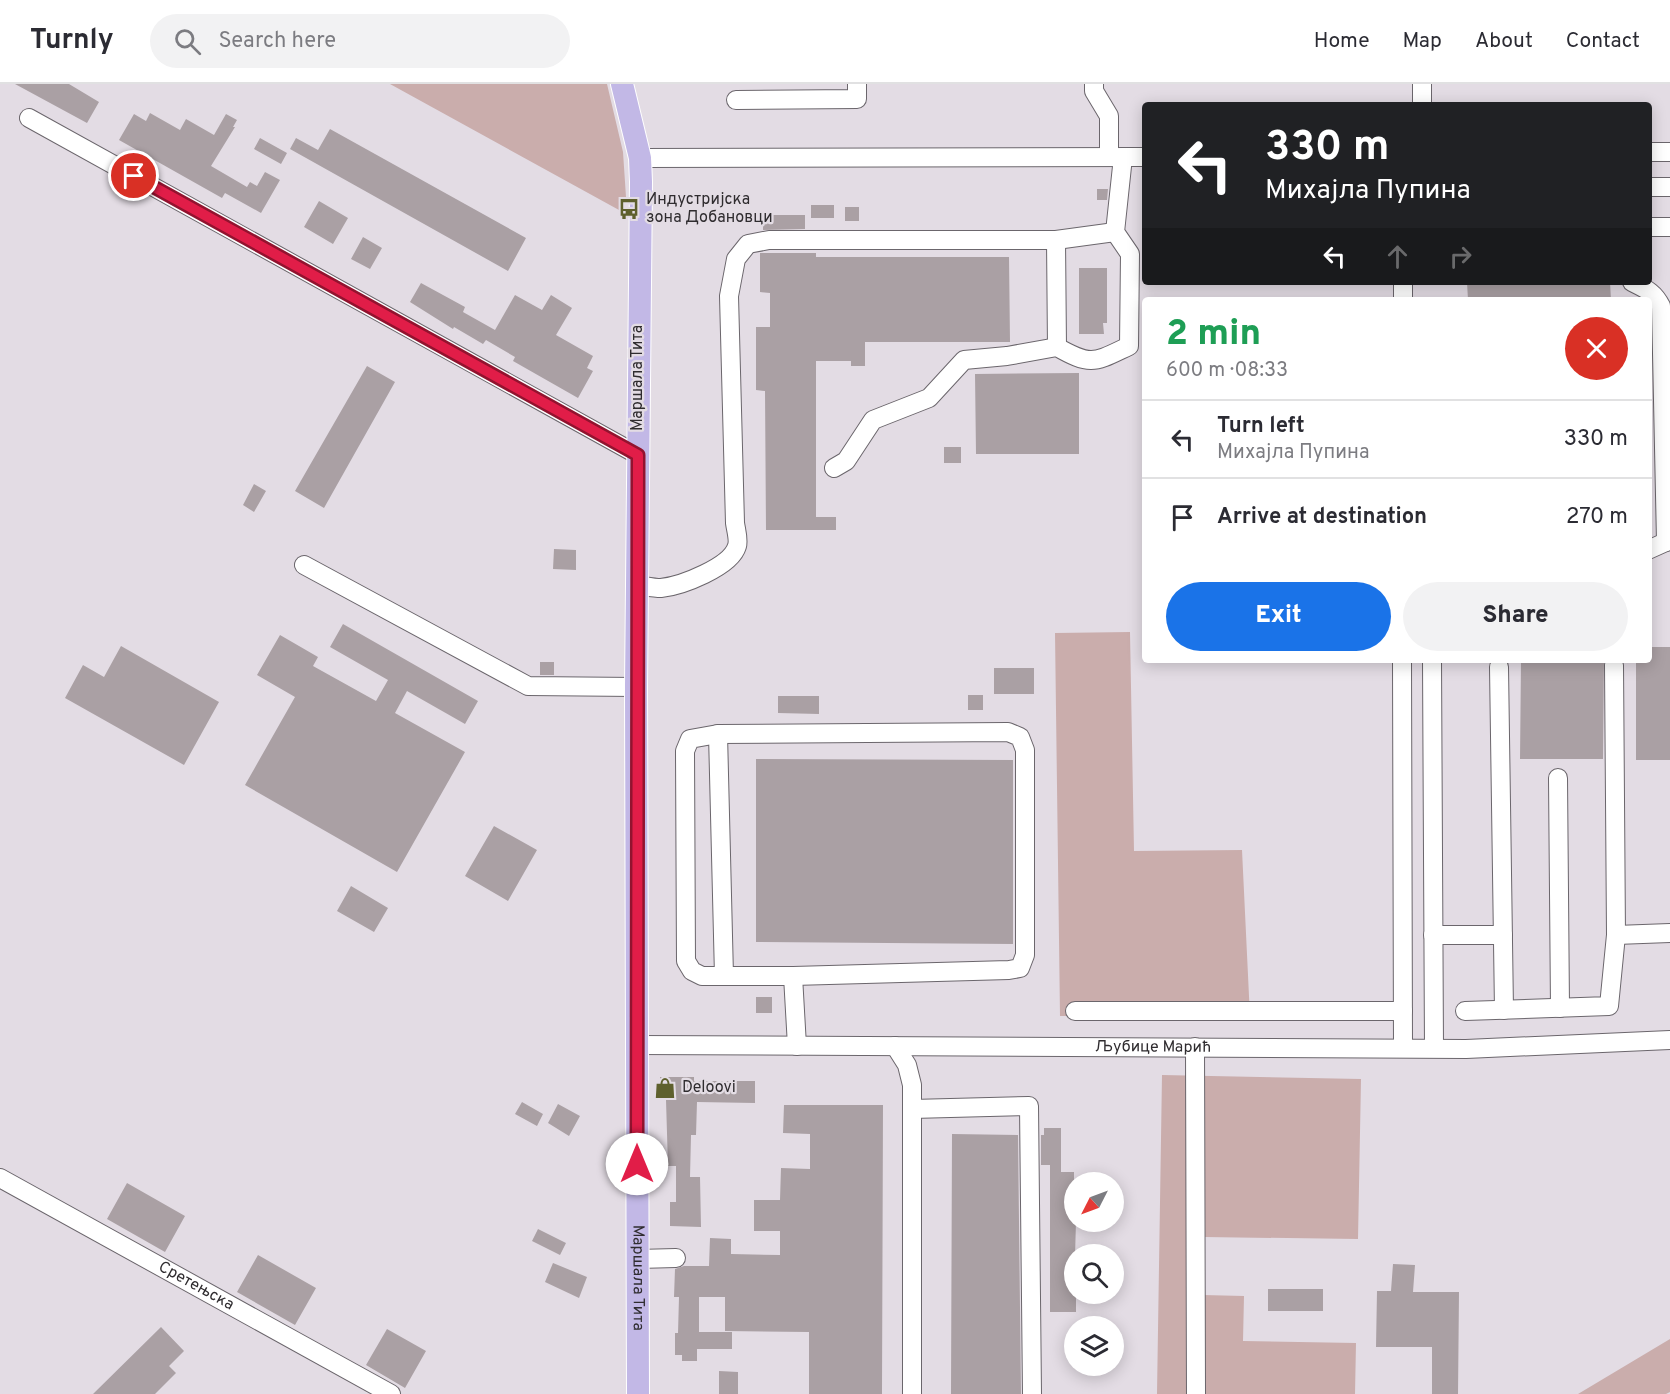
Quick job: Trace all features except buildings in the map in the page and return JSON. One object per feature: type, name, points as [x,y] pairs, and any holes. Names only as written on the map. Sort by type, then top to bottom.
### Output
[{"type":"main road","name":"Маршала Тита","points":[[622,84],[640,158],[636,687],[638,1394]]},
{"type":"street","points":[[736,100],[857,99],[857,84]]},
{"type":"street","points":[[834,468],[846,461],[873,420],[929,398],[964,360],[1007,356],[1057,347],[1076,357],[1097,361],[1129,346],[1130,254],[1115,232],[1116,158],[1109,116],[1094,91],[1094,84]]},
{"type":"street","points":[[1422,84],[1423,102]]},
{"type":"street","points":[[29,118],[638,455]]},
{"type":"street","points":[[1652,152],[1670,152]]},
{"type":"street","points":[[640,158],[1142,157]]},
{"type":"street","points":[[1652,187],[1670,187]]},
{"type":"street","points":[[1652,227],[1670,227]]},
{"type":"street","points":[[638,585],[660,588],[682,583],[720,566],[732,557],[738,545],[735,523],[729,296],[736,259],[748,244],[769,240],[1056,240],[1115,232]]},
{"type":"street","points":[[1056,240],[1057,347]]},
{"type":"street","points":[[1640,285],[1647,288],[1661,306],[1668,541],[1652,548]]},
{"type":"street","points":[[304,565],[528,686],[636,687]]},
{"type":"street","points":[[1402,663],[1403,1048]]},
{"type":"street","points":[[1432,663],[1434,1048]]},
{"type":"street","points":[[1465,1011],[1609,1006],[1616,935],[1614,665]]},
{"type":"street","points":[[1499,667],[1504,1010]]},
{"type":"street","points":[[1008,732],[1020,737],[1025,750],[1025,955],[1020,968],[793,976],[702,976],[692,971],[686,961],[685,751],[690,739],[718,734],[1008,732]]},
{"type":"street","points":[[718,734],[724,976]]},
{"type":"street","points":[[1558,778],[1560,1008]]},
{"type":"street","points":[[1403,819],[1433,821]]},
{"type":"street","points":[[1616,935],[1670,933]]},
{"type":"street","points":[[1433,935],[1503,935]]},
{"type":"street","points":[[793,976],[796,1046]]},
{"type":"street","points":[[1075,1011],[1403,1011]]},
{"type":"street","name":"Љубице Марић","points":[[637,1045],[1466,1049],[1670,1040]]},
{"type":"street","points":[[896,1046],[907,1065],[912,1085],[912,1394]]},
{"type":"street","points":[[1195,1047],[1196,1394]]},
{"type":"street","points":[[912,1109],[1029,1106],[1032,1394]]},
{"type":"street","name":"Сретењска","points":[[0,1178],[391,1394]]},
{"type":"street","points":[[638,1259],[676,1258]]},
{"type":"shaded area","points":[[390,84],[607,84],[623,152],[626,197],[620,198],[619,210]]},
{"type":"shaded area","points":[[1130,632],[1134,851],[1242,850],[1250,1017],[1060,1016],[1055,633]]},
{"type":"shaded area","points":[[1162,1075],[1361,1079],[1358,1239],[1204,1237],[1203,1295],[1244,1296],[1243,1341],[1356,1343],[1355,1394],[1157,1394]]},
{"type":"shaded area","points":[[1670,1339],[1670,1392],[1666,1394],[1578,1394]]},
{"type":"place","name":"Индустријска зона Добановци","points":[[629,209]]},
{"type":"place","name":"Deloovi","points":[[665,1088]]},
{"type":"route","points":[[134,176],[638,455],[637,1164]]}]
